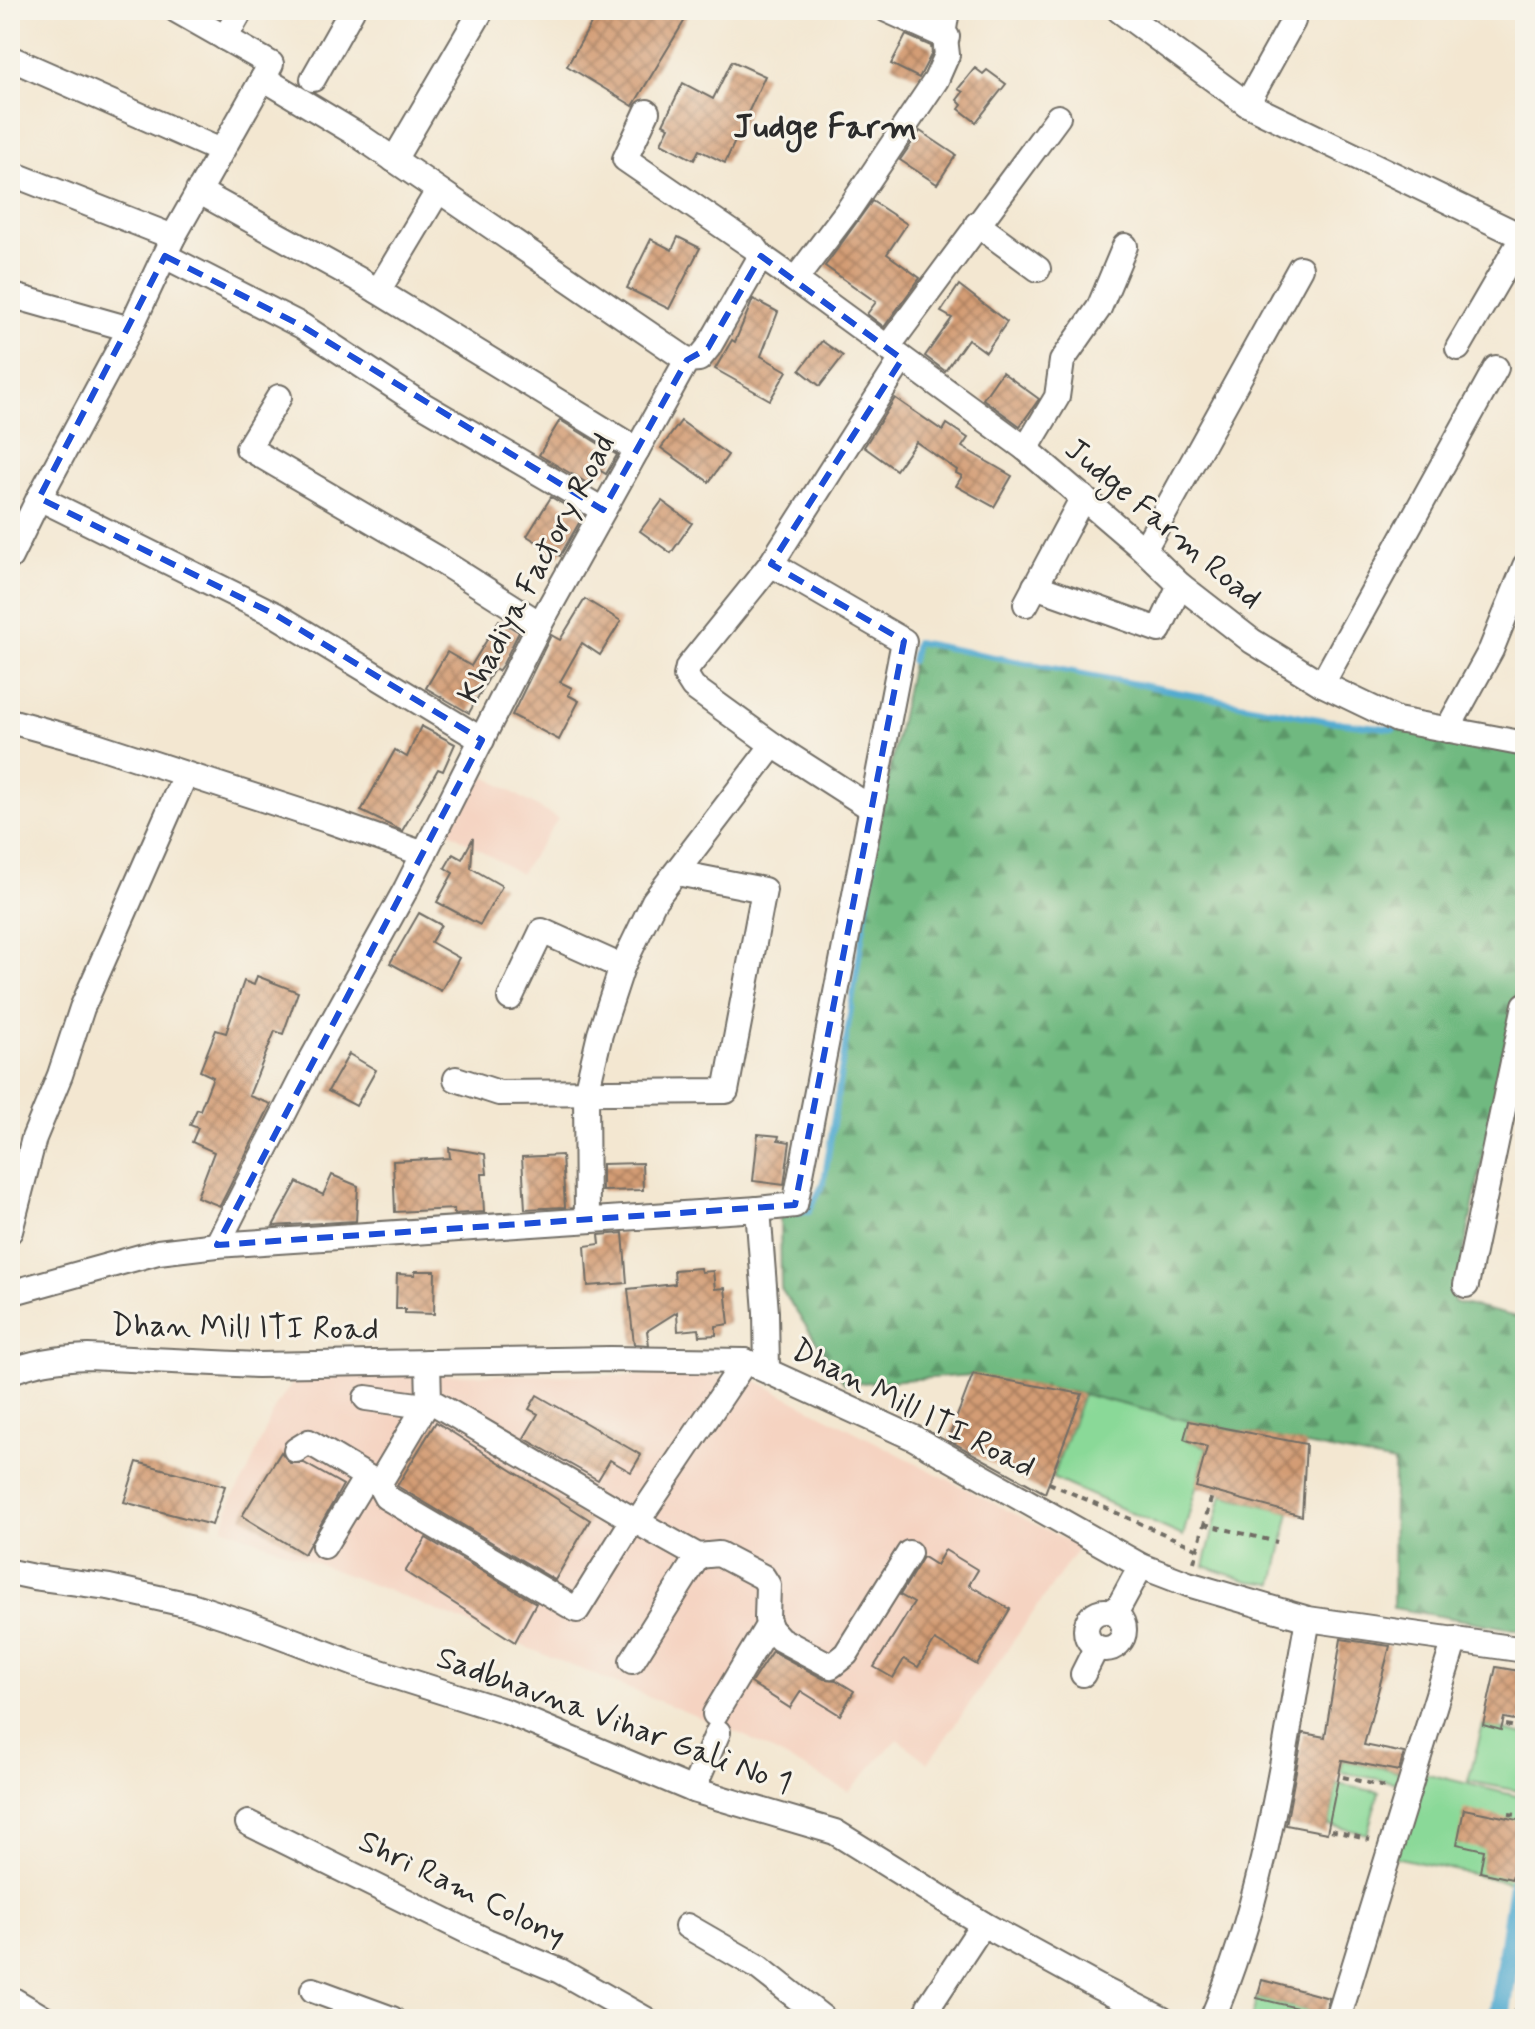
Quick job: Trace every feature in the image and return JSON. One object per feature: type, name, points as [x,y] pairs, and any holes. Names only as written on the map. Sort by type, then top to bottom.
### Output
[{"type":"street","points":[[13,542],[130,329],[198,191],[271,64],[176,10]]},
{"type":"street","points":[[225,38],[241,10]]},
{"type":"street","points":[[313,79],[352,10]]},
{"type":"street","points":[[887,10],[947,37]]},
{"type":"street","points":[[647,112],[625,159],[756,249],[795,280],[849,209],[936,80],[947,55],[944,29],[947,10]]},
{"type":"street","points":[[1119,10],[1247,104],[1523,238],[1458,348]]},
{"type":"street","points":[[394,160],[480,13]]},
{"type":"street","points":[[1247,104],[1293,21]]},
{"type":"street","points":[[10,58],[221,151]]},
{"type":"street","points":[[263,78],[394,160],[687,360]]},
{"type":"street","points":[[871,808],[773,745],[693,687],[686,676],[688,667],[771,564],[894,353],[977,224],[1058,117]]},
{"type":"street","points":[[10,173],[169,246],[302,326],[413,399],[603,510]]},
{"type":"street","points":[[198,191],[378,291],[637,450]]},
{"type":"street","points":[[378,291],[438,191]]},
{"type":"street","points":[[977,224],[1038,269]]},
{"type":"street","points":[[1026,449],[1057,397],[1062,361],[1099,308],[1125,246]]},
{"type":"street","name":"Khadiya Factory Road","points":[[217,1245],[308,1066],[424,854],[540,624],[687,360],[699,359],[708,348],[761,256]]},
{"type":"street","points":[[1144,550],[1300,268]]},
{"type":"street","name":"Judge Farm Road","points":[[795,280],[1026,449],[1144,550],[1180,585],[1252,641],[1322,684],[1397,720],[1525,744]]},
{"type":"street","points":[[10,295],[130,329]]},
{"type":"street","points":[[1322,684],[1496,368]]},
{"type":"street","points":[[279,397],[248,448],[436,558],[540,624]]},
{"type":"street","points":[[1083,497],[1031,595],[1159,630],[1180,585]]},
{"type":"street","points":[[39,498],[276,615],[482,740]]},
{"type":"street","points":[[10,1293],[158,1252],[217,1245],[795,1205],[904,641],[771,564]]},
{"type":"street","points":[[1447,730],[1491,650],[1525,566]]},
{"type":"street","points":[[12,730],[90,743],[424,854]]},
{"type":"street","points":[[587,1220],[586,1093],[600,1034],[622,967],[654,901],[773,745]]},
{"type":"street","points":[[10,1231],[34,1138],[60,1075],[82,1008],[185,775]]},
{"type":"street","points":[[456,1079],[499,1093],[726,1091],[764,890],[677,873]]},
{"type":"street","points":[[510,998],[542,931],[622,967]]},
{"type":"street","points":[[1466,1285],[1525,1005]]},
{"type":"street","points":[[296,1450],[309,1442],[373,1480],[386,1497],[577,1610],[635,1521],[756,1365],[766,1312],[758,1209]]},
{"type":"street","name":"Dhan Mill ITI Road","points":[[10,1372],[65,1358],[88,1357],[257,1365],[610,1359],[756,1365],[914,1438],[1141,1566],[1188,1584],[1308,1619],[1525,1650]]},
{"type":"street","points":[[324,1546],[427,1403],[428,1362]]},
{"type":"street","points":[[366,1398],[427,1403],[698,1556],[719,1554],[763,1577],[768,1585],[769,1624],[716,1723],[693,1790]]},
{"type":"street","points":[[769,1624],[780,1639],[831,1666],[846,1654],[909,1553]]},
{"type":"street","points":[[632,1661],[698,1556]]},
{"type":"street","points":[[1083,1674],[1096,1648],[1109,1649],[1120,1643],[1123,1624],[1115,1614],[1141,1566]]},
{"type":"street","name":"Sadbhavna Vihar Gali No 1","points":[[10,1572],[109,1587],[194,1606],[355,1664],[507,1712],[693,1790],[835,1832],[983,1924],[1162,2019]]},
{"type":"street","points":[[1212,2019],[1237,1958],[1263,1868],[1308,1619]]},
{"type":"street","points":[[1338,2019],[1397,1789],[1455,1639]]},
{"type":"street","name":"Shri Ram Colony","points":[[248,1823],[487,1941],[560,1971],[645,2019]]},
{"type":"street","points":[[929,2006],[983,1924]]},
{"type":"street","points":[[687,1926],[758,1967],[824,2019]]},
{"type":"street","points":[[313,1990],[392,2019]]},
{"type":"street","points":[[10,1998],[45,2019]]},
{"type":"path","points":[[1049,1483],[1198,1549]]},
{"type":"path","points":[[1188,1584],[1212,1495]]},
{"type":"path","points":[[1204,1524],[1277,1542]]},
{"type":"path","points":[[1506,1725],[1525,1729]]},
{"type":"path","points":[[1343,1777],[1397,1789]]},
{"type":"path","points":[[1383,1801],[1397,1789]]},
{"type":"path","points":[[1509,1814],[1525,1816]]},
{"type":"path","points":[[1331,1830],[1372,1841],[1376,1828]]},
{"type":"highlighted area","points":[[165,256],[302,326],[603,510],[687,360],[708,348],[761,256],[902,359],[771,564],[904,641],[795,1205],[217,1245],[482,740],[276,615],[39,498]]},
{"type":"shaded area","points":[[478,772],[558,819],[520,874],[447,830]]},
{"type":"shaded area","points":[[299,1374],[747,1376],[1079,1547],[928,1763],[897,1739],[849,1792],[745,1736],[223,1527],[232,1498],[247,1474],[275,1407]]},
{"type":"green space","points":[[916,642],[1329,721],[1433,734],[1525,755],[1525,961],[1522,960],[1454,1302],[1525,1319],[1525,1631],[1393,1608],[1394,1463],[1189,1421],[1082,1394],[973,1375],[845,1384],[781,1289],[780,1217],[809,1211],[824,1182],[882,809]]},
{"type":"green space","points":[[1083,1394],[1189,1421],[1184,1439],[1207,1447],[1183,1536],[1052,1478]]},
{"type":"green space","points":[[1222,1495],[1290,1512],[1274,1584],[1248,1581],[1204,1566]]},
{"type":"green space","points":[[1483,1725],[1525,1735],[1524,1792],[1468,1781]]},
{"type":"green space","points":[[1342,1760],[1402,1772],[1399,1783],[1340,1772]]},
{"type":"green space","points":[[1420,1772],[1525,1798],[1511,1883],[1395,1857]]},
{"type":"green space","points":[[1337,1784],[1379,1792],[1367,1834],[1329,1825]]},
{"type":"green space","points":[[1257,1998],[1313,2012],[1311,2019],[1251,2019]]},
{"type":"building","points":[[599,10],[691,10],[633,106],[567,66]]},
{"type":"building","points":[[906,35],[931,46],[932,53],[919,78],[891,64]]},
{"type":"building","points":[[732,61],[765,76],[725,163],[699,150],[694,160],[661,143],[669,127],[663,124],[683,83],[713,99]]},
{"type":"building","points":[[975,68],[983,74],[987,70],[1006,84],[976,122],[959,109],[962,105],[957,100],[963,92],[958,89]]},
{"type":"building","points":[[920,131],[956,155],[937,184],[900,160]]},
{"type":"building","points":[[872,201],[907,224],[887,254],[920,278],[884,327],[867,314],[876,302],[825,266]]},
{"type":"building","points":[[678,237],[700,248],[669,309],[627,288],[651,239],[672,250]]},
{"type":"building","points":[[959,285],[1007,322],[986,352],[968,339],[945,371],[925,356],[952,318],[941,312]]},
{"type":"building","points":[[753,299],[778,312],[761,356],[787,371],[770,400],[715,369],[732,340],[735,342]]},
{"type":"building","points":[[822,341],[843,356],[820,386],[800,370]]},
{"type":"building","points":[[1002,372],[1039,399],[1020,426],[983,399]]},
{"type":"building","points":[[895,398],[943,431],[947,424],[968,438],[962,447],[1012,476],[994,507],[956,486],[962,476],[956,473],[957,470],[916,442],[896,470],[864,447]]},
{"type":"building","points":[[560,420],[617,455],[606,474],[596,468],[587,483],[539,455]]},
{"type":"building","points":[[681,421],[728,455],[709,482],[661,448]]},
{"type":"building","points":[[551,497],[583,516],[560,556],[527,536]]},
{"type":"building","points":[[662,501],[692,523],[671,553],[640,531]]},
{"type":"building","points":[[585,599],[621,621],[600,655],[582,643],[560,682],[572,688],[568,695],[579,701],[559,740],[512,715],[551,635],[560,640]]},
{"type":"building","points":[[499,620],[519,632],[503,664],[498,671],[494,669],[469,713],[426,688],[447,652],[471,666]]},
{"type":"building","points":[[421,726],[455,744],[443,771],[438,769],[402,831],[361,811],[395,750],[407,757]]},
{"type":"building","points":[[473,838],[471,868],[502,886],[480,925],[437,902],[453,873],[445,868],[453,854],[462,859]]},
{"type":"building","points":[[419,913],[441,925],[431,942],[459,958],[441,991],[390,963]]},
{"type":"building","points":[[257,976],[298,992],[283,1034],[275,1031],[249,1096],[271,1104],[220,1206],[197,1197],[214,1152],[192,1142],[198,1128],[190,1125],[197,1109],[200,1110],[213,1077],[200,1071],[216,1030],[226,1033],[244,981],[254,985]]},
{"type":"building","points":[[349,1054],[376,1070],[356,1106],[328,1091]]},
{"type":"building","points":[[758,1134],[779,1136],[778,1140],[790,1142],[784,1185],[753,1181]]},
{"type":"building","points":[[449,1148],[485,1154],[487,1174],[482,1174],[484,1212],[454,1214],[454,1209],[395,1212],[393,1161],[450,1158]]},
{"type":"building","points":[[562,1155],[565,1207],[525,1209],[522,1157]]},
{"type":"building","points":[[642,1163],[643,1190],[602,1191],[602,1164]]},
{"type":"building","points":[[332,1175],[358,1186],[356,1221],[273,1226],[297,1182],[323,1195]]},
{"type":"building","points":[[623,1233],[627,1283],[588,1286],[585,1246],[600,1244],[599,1235]]},
{"type":"building","points":[[700,1268],[701,1272],[713,1271],[715,1289],[725,1288],[729,1324],[716,1326],[716,1335],[700,1336],[699,1329],[678,1331],[677,1312],[647,1331],[649,1345],[634,1344],[628,1289],[675,1284],[674,1270]]},
{"type":"building","points":[[415,1271],[435,1271],[434,1314],[405,1313],[405,1309],[396,1309],[397,1274],[415,1275]]},
{"type":"building","points":[[973,1374],[1082,1394],[1045,1493],[948,1440]]},
{"type":"building","points":[[537,1395],[641,1455],[631,1472],[610,1460],[598,1480],[524,1438],[538,1414],[529,1409]]},
{"type":"building","points":[[1189,1421],[1306,1444],[1302,1516],[1196,1487],[1207,1447],[1184,1439]]},
{"type":"building","points":[[436,1422],[590,1520],[555,1580],[397,1486]]},
{"type":"building","points":[[281,1452],[290,1463],[304,1463],[343,1485],[304,1554],[242,1516]]},
{"type":"building","points":[[137,1462],[225,1486],[212,1525],[124,1502]]},
{"type":"building","points":[[426,1538],[536,1603],[515,1642],[405,1572]]},
{"type":"building","points":[[945,1550],[978,1570],[969,1585],[1010,1609],[977,1665],[935,1640],[918,1667],[904,1659],[893,1678],[874,1667],[914,1603],[900,1595],[923,1557],[936,1565]]},
{"type":"building","points":[[1341,1639],[1390,1646],[1364,1745],[1404,1753],[1399,1771],[1342,1760],[1327,1833],[1286,1825],[1303,1733],[1325,1737]]},
{"type":"building","points":[[772,1651],[854,1691],[840,1715],[801,1691],[790,1708],[751,1683]]},
{"type":"building","points":[[1496,1667],[1525,1672],[1525,1722],[1504,1718],[1501,1730],[1483,1725]]},
{"type":"building","points":[[1464,1809],[1523,1821],[1512,1879],[1480,1872],[1484,1850],[1457,1844]]},
{"type":"building","points":[[1262,1980],[1329,1998],[1323,2019],[1311,2019],[1313,2012],[1257,1998]]},
{"type":"waterway","points":[[912,661],[916,642],[1329,721],[1394,729]]},
{"type":"waterway","points":[[799,1213],[809,1211],[824,1182],[874,860]]},
{"type":"waterway","points":[[1499,2019],[1525,1844]]},
{"type":"district","name":"Judge Farm","points":[[825,127]]}]
